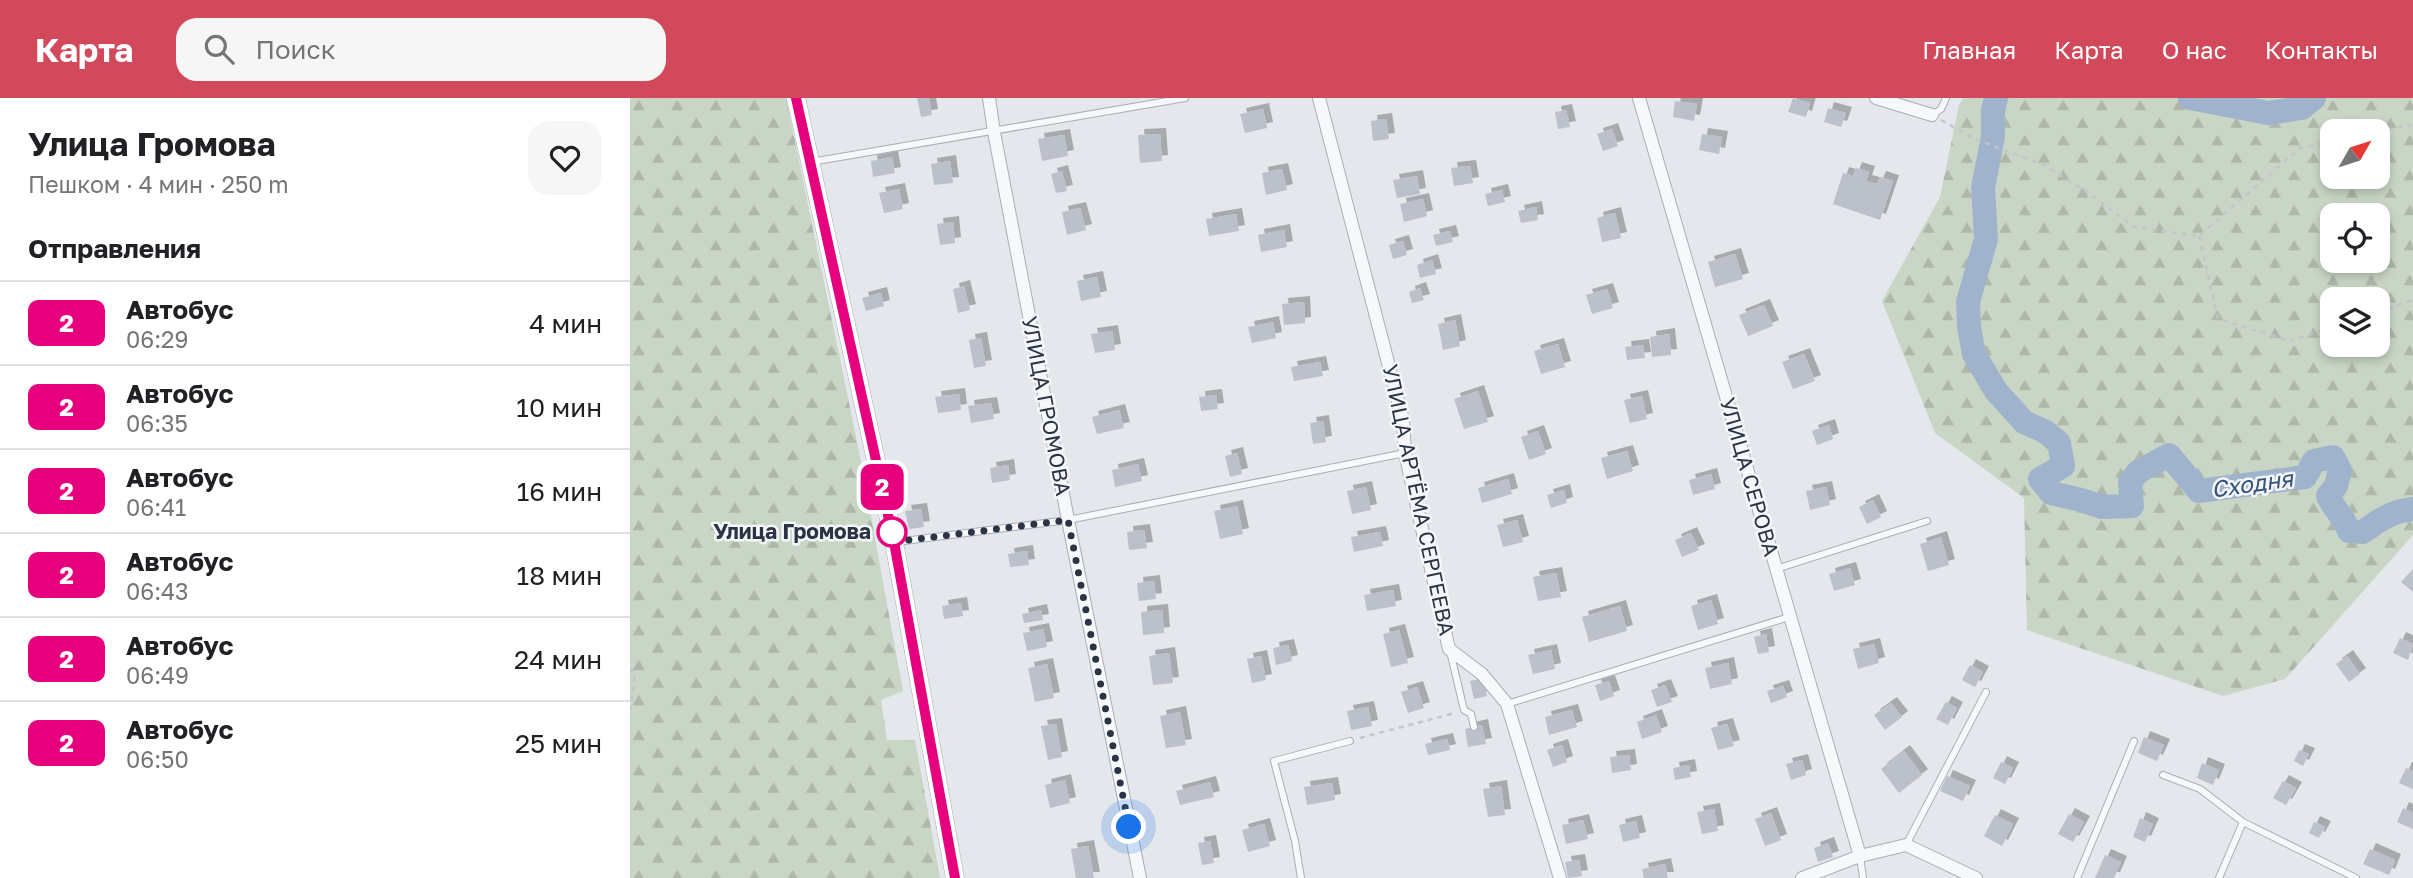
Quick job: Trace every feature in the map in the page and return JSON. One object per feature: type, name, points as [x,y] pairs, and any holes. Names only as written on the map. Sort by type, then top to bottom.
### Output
[{"type":"street","points":[[796,98],[894,542],[955,878]]},
{"type":"street","name":"УЛИЦА ГРОМОВА","points":[[989,98],[1068,520],[1140,878]]},
{"type":"street","name":"УЛИЦА АРТЁМА СЕРГЕЕВА","points":[[1319,98],[1403,420],[1405,453],[1449,649],[1482,674],[1507,704],[1560,878]]},
{"type":"street","name":"УЛИЦА СЕРОВА","points":[[1639,98],[1860,856]]},
{"type":"street","points":[[1875,98],[1932,115]]},
{"type":"street","points":[[1802,878],[1860,856],[1906,845],[1976,878]]},
{"type":"lane","points":[[809,163],[1185,98]]},
{"type":"lane","points":[[1932,115],[1941,108],[1946,98]]},
{"type":"lane","points":[[894,542],[1068,520],[1405,453]]},
{"type":"lane","points":[[1776,569],[1927,521]]},
{"type":"lane","points":[[1507,704],[1790,617]]},
{"type":"lane","points":[[1449,649],[1464,710],[1471,714],[1474,727]]},
{"type":"lane","points":[[1906,845],[1986,692]]},
{"type":"lane","points":[[1301,878],[1295,841],[1274,761],[1350,741]]},
{"type":"lane","points":[[2077,878],[2134,741]]},
{"type":"lane","points":[[2163,775],[2200,789],[2243,822],[2356,878]]},
{"type":"lane","points":[[2219,878],[2243,822]]},
{"type":"lane","points":[[1860,856],[1863,878]]},
{"type":"path","points":[[1932,115],[1975,139],[2044,165],[2090,194],[2134,227],[2199,236],[2300,148],[2320,144]]},
{"type":"path","points":[[2390,130],[2413,125]]},
{"type":"path","points":[[2199,236],[2218,318],[2290,341],[2320,331]]},
{"type":"path","points":[[2390,308],[2413,300]]},
{"type":"path","points":[[630,668],[635,674],[630,711]]},
{"type":"path","points":[[1350,741],[1464,710]]},
{"type":"green space","points":[[630,98],[786,98],[859,451],[903,691],[881,700],[887,740],[915,740],[940,878],[630,878]]},
{"type":"green space","points":[[1963,98],[2413,98],[2413,535],[2285,679],[2223,696],[2027,630],[2024,498],[1935,433],[1882,301],[1940,197],[1959,105]]},
{"type":"building","points":[[917,98],[929,98],[932,115],[921,117]]},
{"type":"building","points":[[1793,98],[1810,103],[1806,117],[1788,112]]},
{"type":"building","points":[[1675,101],[1697,104],[1694,121],[1673,117]]},
{"type":"building","points":[[1828,108],[1846,113],[1841,127],[1824,122]]},
{"type":"building","points":[[1263,109],[1267,128],[1245,133],[1240,114]]},
{"type":"building","points":[[1566,110],[1570,127],[1558,129],[1555,112]]},
{"type":"building","points":[[1386,119],[1389,139],[1373,141],[1371,121]]},
{"type":"building","points":[[1612,129],[1618,146],[1603,151],[1597,134]]},
{"type":"building","points":[[1160,134],[1162,161],[1140,163],[1138,135]]},
{"type":"building","points":[[1702,134],[1722,137],[1719,154],[1699,150]]},
{"type":"building","points":[[1064,135],[1068,156],[1042,161],[1038,139]]},
{"type":"building","points":[[892,157],[895,173],[873,177],[871,161]]},
{"type":"building","points":[[950,161],[953,183],[934,185],[931,164]]},
{"type":"building","points":[[1470,166],[1473,183],[1454,186],[1451,168]]},
{"type":"building","points":[[1856,168],[1869,172],[1866,181],[1877,184],[1880,177],[1893,181],[1880,220],[1833,204],[1843,173],[1853,176]]},
{"type":"building","points":[[1282,169],[1287,190],[1266,195],[1262,173]]},
{"type":"building","points":[[1062,171],[1067,191],[1056,193],[1051,174]]},
{"type":"building","points":[[1417,176],[1420,194],[1397,198],[1393,180]]},
{"type":"building","points":[[899,189],[903,209],[884,213],[879,193]]},
{"type":"building","points":[[1502,190],[1505,202],[1488,206],[1485,194]]},
{"type":"building","points":[[1423,199],[1427,216],[1404,222],[1400,204]]},
{"type":"building","points":[[1536,207],[1538,220],[1521,223],[1518,211]]},
{"type":"building","points":[[1080,208],[1086,230],[1067,235],[1062,212]]},
{"type":"building","points":[[1615,213],[1621,238],[1602,242],[1597,218]]},
{"type":"building","points":[[1236,214],[1239,231],[1209,236],[1206,219]]},
{"type":"building","points":[[953,222],[955,243],[940,245],[937,224]]},
{"type":"building","points":[[1284,230],[1287,247],[1261,252],[1258,235]]},
{"type":"building","points":[[1450,231],[1453,242],[1436,246],[1433,235]]},
{"type":"building","points":[[1403,241],[1407,255],[1393,259],[1389,245]]},
{"type":"building","points":[[1735,254],[1743,279],[1715,287],[1708,262]]},
{"type":"building","points":[[1432,260],[1436,274],[1420,278],[1417,265]]},
{"type":"building","points":[[1097,277],[1101,297],[1081,301],[1077,281]]},
{"type":"building","points":[[964,286],[970,310],[958,313],[953,289]]},
{"type":"building","points":[[1420,288],[1424,300],[1412,303],[1409,292]]},
{"type":"building","points":[[1607,289],[1613,308],[1592,314],[1586,295]]},
{"type":"building","points":[[881,293],[884,306],[866,311],[862,298]]},
{"type":"building","points":[[1304,302],[1305,323],[1284,325],[1282,304]]},
{"type":"building","points":[[1764,305],[1773,326],[1748,336],[1739,315]]},
{"type":"building","points":[[1455,320],[1460,346],[1443,350],[1438,324]]},
{"type":"building","points":[[1273,322],[1276,338],[1252,343],[1248,327]]},
{"type":"building","points":[[1112,331],[1115,350],[1095,353],[1091,334]]},
{"type":"building","points":[[1669,334],[1671,355],[1652,357],[1650,337]]},
{"type":"building","points":[[981,338],[986,366],[974,368],[969,340]]},
{"type":"building","points":[[1558,344],[1565,367],[1541,374],[1534,351]]},
{"type":"building","points":[[1643,345],[1645,358],[1627,360],[1625,347]]},
{"type":"building","points":[[1804,354],[1815,381],[1793,389],[1782,362]]},
{"type":"building","points":[[1320,362],[1323,376],[1294,381],[1291,367]]},
{"type":"building","points":[[1478,391],[1488,422],[1464,429],[1454,399]]},
{"type":"building","points":[[959,394],[961,410],[938,413],[935,397]]},
{"type":"building","points":[[1216,395],[1218,409],[1201,411],[1199,397]]},
{"type":"building","points":[[1642,396],[1647,419],[1630,423],[1624,400]]},
{"type":"building","points":[[991,403],[994,419],[971,423],[968,406]]},
{"type":"building","points":[[1119,410],[1124,428],[1097,434],[1092,417]]},
{"type":"building","points":[[1323,421],[1326,442],[1313,444],[1310,423]]},
{"type":"building","points":[[1829,425],[1833,439],[1817,445],[1812,431]]},
{"type":"building","points":[[1538,431],[1546,454],[1529,460],[1521,437]]},
{"type":"building","points":[[1627,451],[1633,471],[1607,479],[1601,458]]},
{"type":"building","points":[[1237,453],[1242,474],[1230,477],[1225,456]]},
{"type":"building","points":[[1138,464],[1142,481],[1115,487],[1112,470]]},
{"type":"building","points":[[1008,465],[1010,480],[992,483],[990,468]]},
{"type":"building","points":[[1711,474],[1715,489],[1693,495],[1689,480]]},
{"type":"building","points":[[1508,479],[1512,494],[1482,503],[1478,488]]},
{"type":"building","points":[[1366,487],[1371,510],[1352,514],[1347,491]]},
{"type":"building","points":[[1826,487],[1830,505],[1810,510],[1806,491]]},
{"type":"building","points":[[1564,490],[1567,503],[1551,508],[1547,495]]},
{"type":"building","points":[[1873,500],[1881,517],[1867,524],[1859,507]]},
{"type":"building","points":[[1237,506],[1243,534],[1220,539],[1214,511]]},
{"type":"building","points":[[921,509],[924,527],[909,529],[905,511]]},
{"type":"building","points":[[1517,520],[1523,542],[1503,547],[1497,525]]},
{"type":"building","points":[[1144,530],[1147,548],[1129,550],[1127,532]]},
{"type":"building","points":[[1380,532],[1383,546],[1354,552],[1351,537]]},
{"type":"building","points":[[1691,533],[1699,550],[1682,557],[1675,540]]},
{"type":"building","points":[[1941,537],[1949,565],[1928,571],[1920,544]]},
{"type":"building","points":[[1027,551],[1029,565],[1010,567],[1008,554]]},
{"type":"building","points":[[1850,568],[1855,585],[1834,591],[1829,574]]},
{"type":"building","points":[[2413,569],[2413,592],[2401,582]]},
{"type":"building","points":[[1556,573],[1561,597],[1538,601],[1533,577]]},
{"type":"building","points":[[1154,581],[1156,599],[1139,601],[1137,583]]},
{"type":"building","points":[[1393,590],[1396,606],[1367,611],[1364,595]]},
{"type":"building","points":[[1711,600],[1718,624],[1698,630],[1691,606]]},
{"type":"building","points":[[961,603],[963,616],[944,619],[942,606]]},
{"type":"building","points":[[1620,606],[1627,631],[1589,642],[1582,617]]},
{"type":"building","points":[[1041,610],[1043,620],[1024,623],[1022,614]]},
{"type":"building","points":[[1162,610],[1164,633],[1143,635],[1141,612]]},
{"type":"building","points":[[1043,629],[1047,647],[1027,651],[1023,633]]},
{"type":"building","points":[[1399,630],[1408,663],[1391,667],[1383,634]]},
{"type":"building","points":[[1766,634],[1769,652],[1758,654],[1754,637]]},
{"type":"building","points":[[2400,638],[2413,644],[2408,660],[2393,653]]},
{"type":"building","points":[[1874,644],[1879,663],[1858,669],[1853,649]]},
{"type":"building","points":[[1288,645],[1292,661],[1276,665],[1273,648]]},
{"type":"building","points":[[1551,650],[1555,669],[1533,674],[1528,655]]},
{"type":"building","points":[[1169,653],[1173,683],[1153,685],[1149,656]]},
{"type":"building","points":[[1261,656],[1266,680],[1252,683],[1247,659]]},
{"type":"building","points":[[2347,656],[2360,674],[2349,682],[2336,664]]},
{"type":"building","points":[[1728,663],[1732,684],[1710,689],[1705,668]]},
{"type":"building","points":[[1047,664],[1054,698],[1035,702],[1028,668]]},
{"type":"building","points":[[1970,665],[1983,672],[1975,687],[1962,680]]},
{"type":"building","points":[[1483,678],[1487,696],[1474,699],[1470,681]]},
{"type":"building","points":[[1609,681],[1614,696],[1600,701],[1595,685]]},
{"type":"building","points":[[1665,685],[1672,702],[1657,707],[1651,690]]},
{"type":"building","points":[[1783,686],[1787,697],[1771,703],[1767,691]]},
{"type":"building","points":[[1417,687],[1424,708],[1408,713],[1401,692]]},
{"type":"building","points":[[1946,702],[1957,708],[1948,725],[1936,719]]},
{"type":"building","points":[[1891,703],[1902,717],[1885,730],[1874,715]]},
{"type":"building","points":[[1368,707],[1372,726],[1351,730],[1347,711]]},
{"type":"building","points":[[1572,710],[1577,727],[1549,735],[1545,717]]},
{"type":"building","points":[[1180,712],[1186,745],[1166,748],[1160,716]]},
{"type":"building","points":[[1656,715],[1662,732],[1642,739],[1637,722]]},
{"type":"building","points":[[1056,724],[1062,757],[1048,760],[1041,726]]},
{"type":"building","points":[[1727,724],[1734,746],[1718,750],[1711,728]]},
{"type":"building","points":[[1482,725],[1486,744],[1468,747],[1465,729]]},
{"type":"building","points":[[2144,737],[2164,745],[2157,761],[2138,753]]},
{"type":"building","points":[[1447,739],[1450,750],[1428,755],[1425,744]]},
{"type":"building","points":[[1562,745],[1567,762],[1553,767],[1547,750]]},
{"type":"building","points":[[2299,750],[2309,754],[2303,766],[2294,761]]},
{"type":"building","points":[[1904,751],[1922,775],[1899,793],[1881,769]]},
{"type":"building","points":[[1629,755],[1631,770],[1612,773],[1610,757]]},
{"type":"building","points":[[1802,760],[1806,775],[1791,780],[1786,764]]},
{"type":"building","points":[[2001,762],[2013,768],[2005,784],[1993,778]]},
{"type":"building","points":[[2202,763],[2219,770],[2213,785],[2197,778]]},
{"type":"building","points":[[1689,765],[1691,777],[1675,780],[1673,768]]},
{"type":"building","points":[[2406,768],[2413,771],[2413,789],[2399,783]]},
{"type":"building","points":[[1947,776],[1970,786],[1963,801],[1940,791]]},
{"type":"building","points":[[1065,780],[1070,803],[1050,808],[1045,785]]},
{"type":"building","points":[[2283,781],[2296,788],[2286,805],[2273,798]]},
{"type":"building","points":[[1210,782],[1214,797],[1180,805],[1176,791]]},
{"type":"building","points":[[1332,783],[1335,800],[1307,805],[1304,787]]},
{"type":"building","points":[[1501,786],[1505,815],[1488,817],[1483,789]]},
{"type":"building","points":[[2403,808],[2413,813],[2413,829],[2397,822]]},
{"type":"building","points":[[1714,809],[1718,831],[1702,834],[1697,812]]},
{"type":"building","points":[[1771,813],[1781,840],[1765,846],[1755,819]]},
{"type":"building","points":[[2069,814],[2084,822],[2073,842],[2058,834]]},
{"type":"building","points":[[1995,815],[2013,824],[2002,846],[1984,836]]},
{"type":"building","points":[[2140,818],[2153,824],[2145,842],[2133,837]]},
{"type":"building","points":[[1583,820],[1588,839],[1566,844],[1562,825]]},
{"type":"building","points":[[1636,821],[1640,838],[1623,842],[1619,825]]},
{"type":"building","points":[[2314,822],[2325,827],[2319,838],[2309,833]]},
{"type":"building","points":[[1264,824],[1270,846],[1248,852],[1242,830]]},
{"type":"building","points":[[1210,841],[1214,863],[1202,865],[1198,843]]},
{"type":"building","points":[[1828,843],[1833,857],[1818,862],[1814,848]]},
{"type":"building","points":[[1088,846],[1094,878],[1076,878],[1071,849]]},
{"type":"building","points":[[2370,849],[2395,860],[2389,875],[2363,864]]},
{"type":"building","points":[[2105,855],[2121,862],[2114,878],[2095,878]]},
{"type":"building","points":[[1579,860],[1582,876],[1568,878],[1565,862]]},
{"type":"building","points":[[1665,864],[1668,878],[1644,878],[1642,869]]},
{"type":"waterway","name":"Сходня","points":[[1996,98],[1993,136],[1983,188],[1986,239],[1968,302],[1969,327],[1974,354],[1996,391],[2024,422],[2046,432],[2059,443],[2063,466],[2040,479],[2051,493],[2102,507],[2132,506],[2130,482],[2138,472],[2169,455],[2199,491],[2305,477],[2314,461],[2333,457],[2340,470],[2336,486],[2328,496],[2349,531],[2363,532],[2386,517],[2413,509]]},
{"type":"waterway","name":"Сходня","points":[[2190,98],[2268,113],[2302,108],[2314,98]]},
{"type":"bus line","name":"2","points":[[796,98],[894,542],[955,878]]},
{"type":"place","name":"Улица Громова","points":[[892,532]]},
{"type":"route","points":[[892,532],[894,542],[1068,520],[1129,827]]}]
